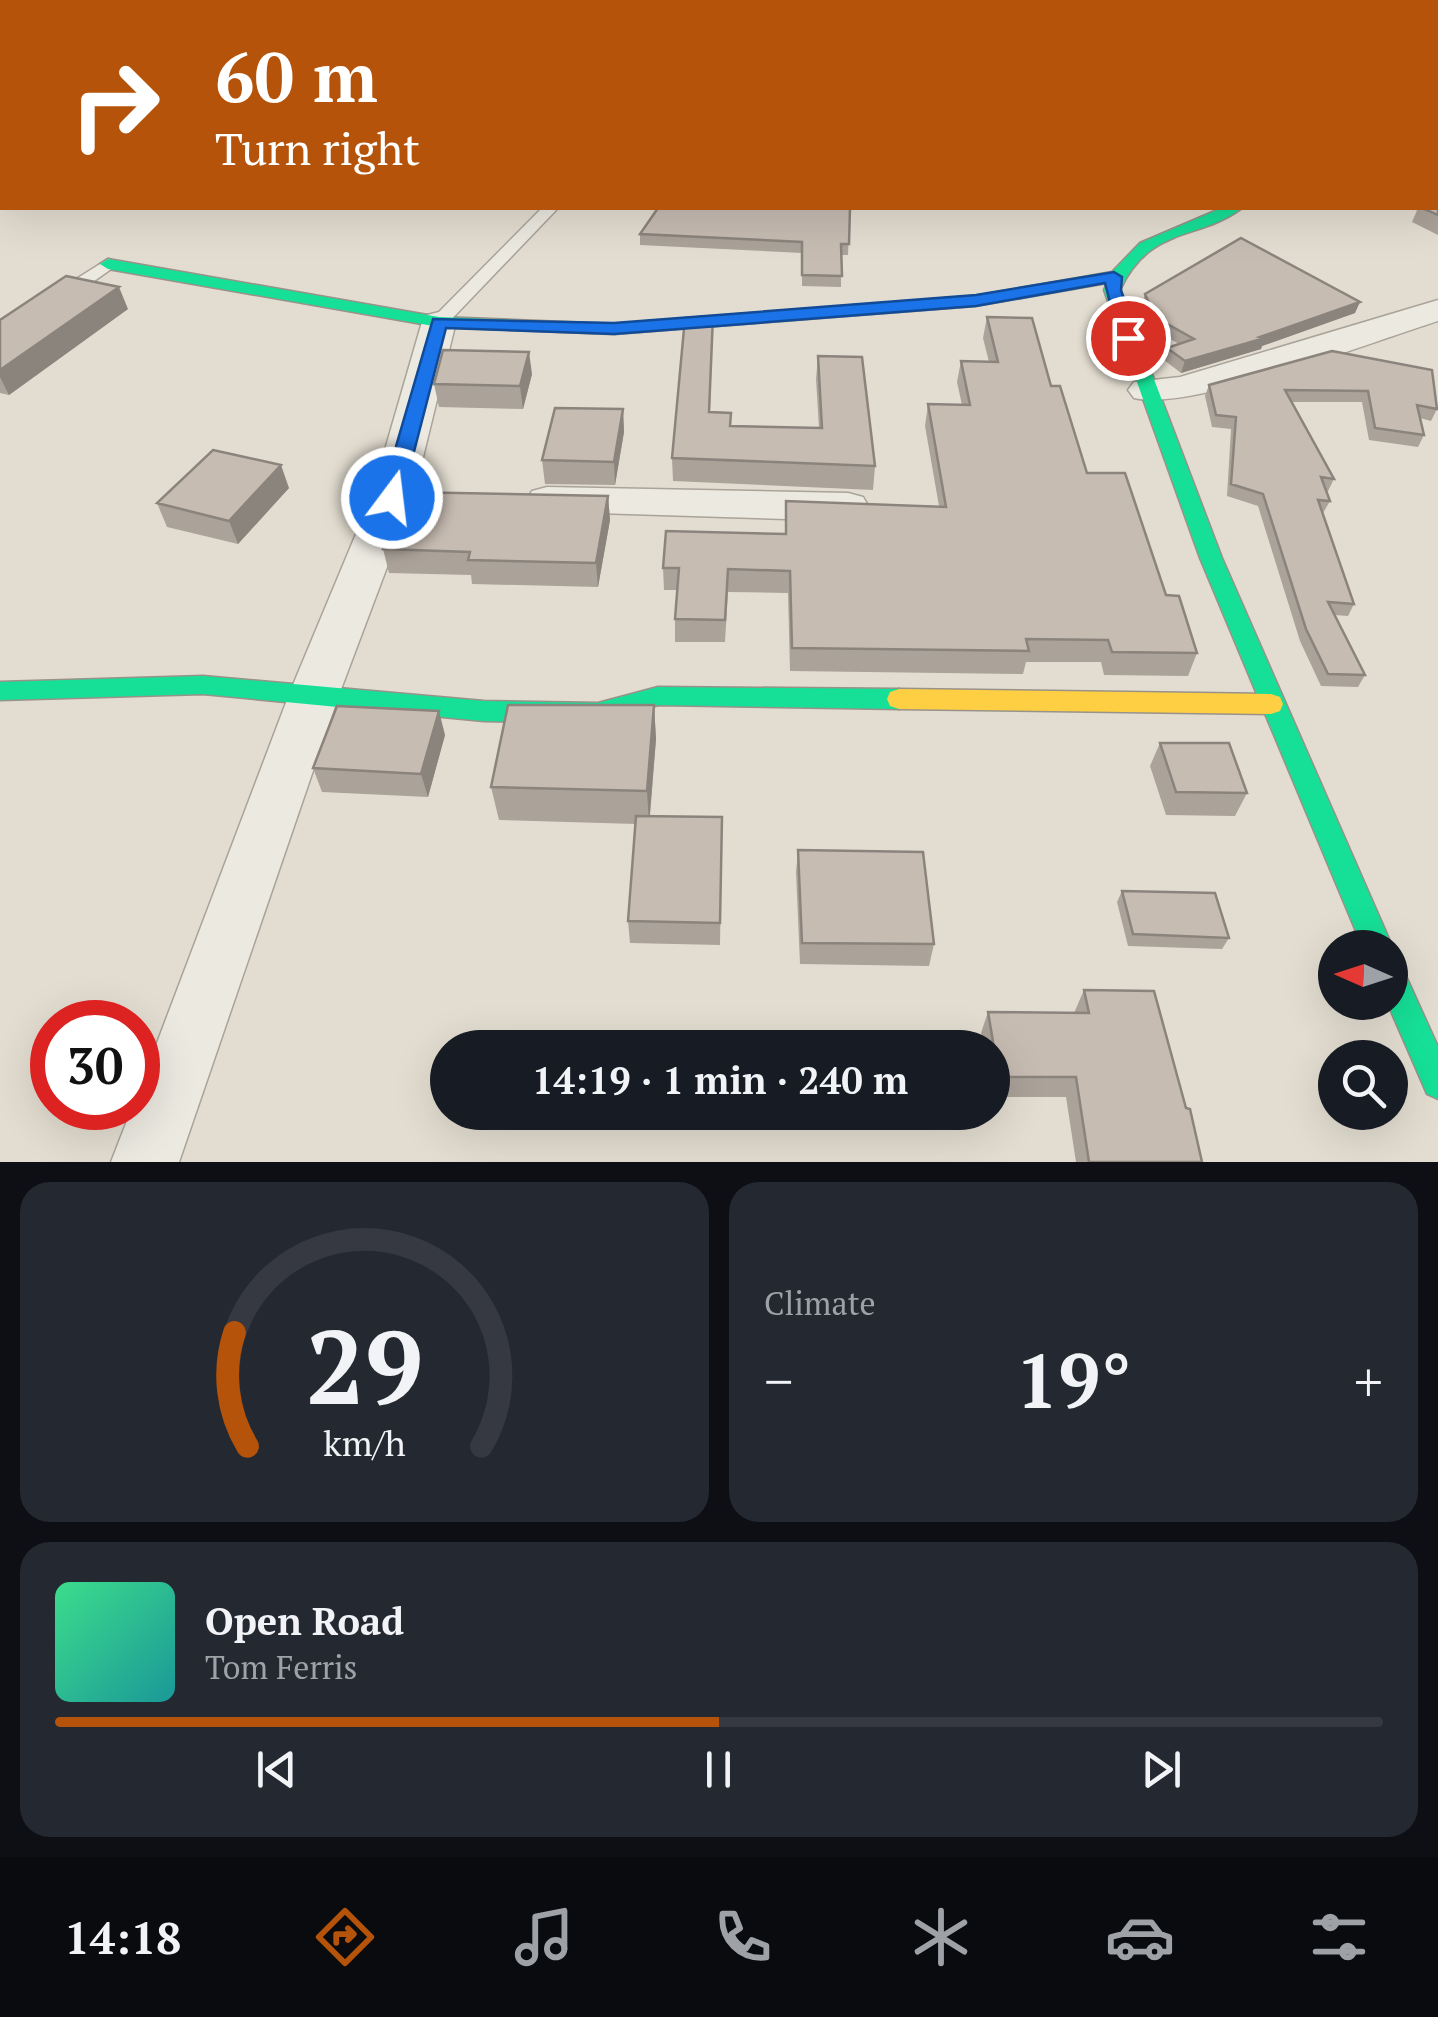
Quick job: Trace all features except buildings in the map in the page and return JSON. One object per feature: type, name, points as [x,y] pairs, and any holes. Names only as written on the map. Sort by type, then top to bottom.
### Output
[{"type":"street","points":[[108,264],[439,322],[614,329],[976,300],[1114,277],[1127,260],[1141,251],[1230,210]]},
{"type":"street","points":[[1114,277],[1118,311],[1147,390],[1271,704],[1370,930]]},
{"type":"street","points":[[1147,390],[1183,388],[1438,310]]},
{"type":"street","points":[[145,1162],[316,692],[411,499],[439,322]]},
{"type":"street","points":[[1367,329],[1400,350]]},
{"type":"street","points":[[508,500],[895,508]]},
{"type":"street","points":[[2,694],[202,685],[316,692],[503,712],[598,712],[658,696],[1271,704]]},
{"type":"street","points":[[1408,1015],[1438,1083]]},
{"type":"lane","points":[[439,322],[548,210]]},
{"type":"lane","points":[[46,307],[108,264]]},
{"type":"traffic: fast","points":[[1229,210],[1146,246],[1120,273],[1112,290],[1211,558],[1370,930]]},
{"type":"traffic: fast","points":[[108,264],[439,322],[614,329],[975,301],[1114,277]]},
{"type":"traffic: fast","points":[[0,691],[203,685],[484,711],[598,713],[658,696],[899,699]]},
{"type":"traffic: fast","points":[[1408,1016],[1438,1083]]},
{"type":"traffic: slow","points":[[899,699],[1271,704]]},
{"type":"route","points":[[392,498],[439,322],[614,329],[976,300],[1114,277],[1112,290],[1128,338]]}]
